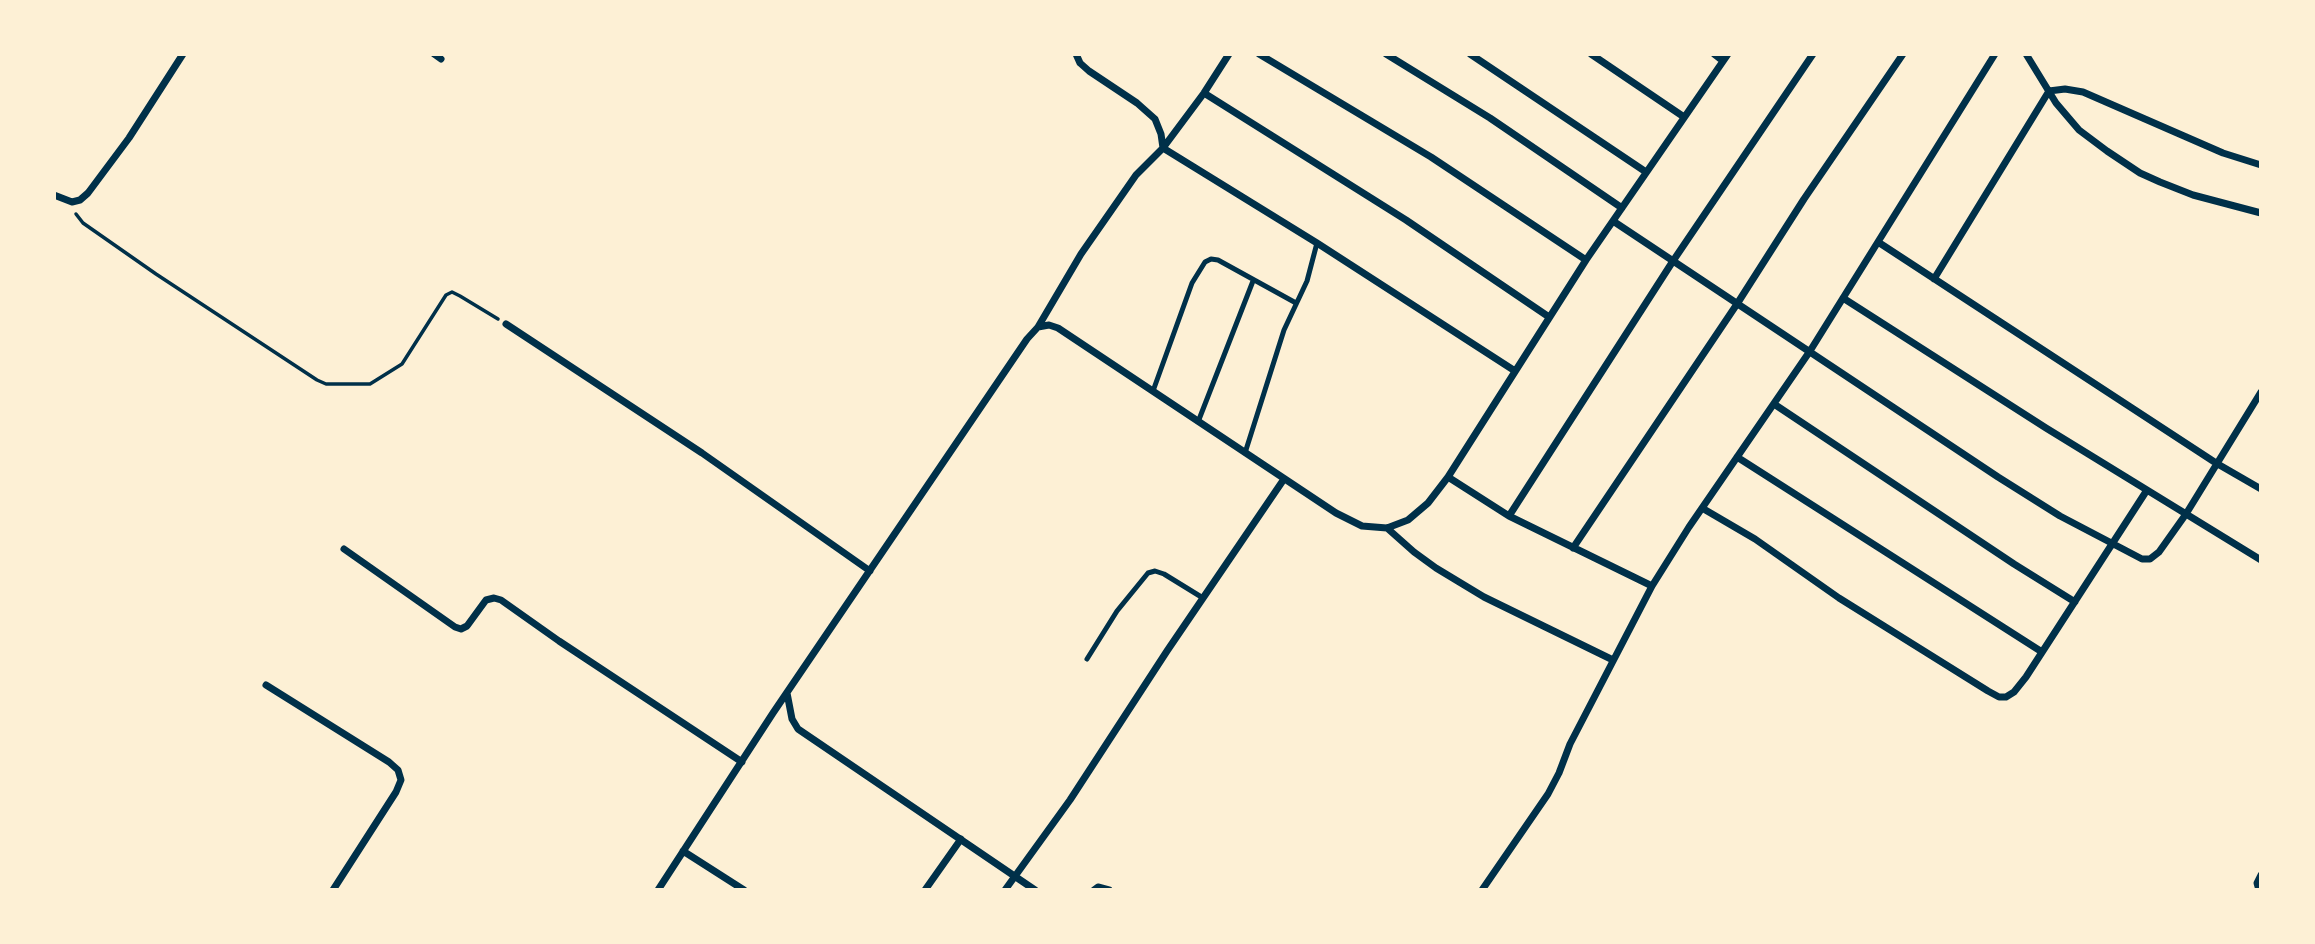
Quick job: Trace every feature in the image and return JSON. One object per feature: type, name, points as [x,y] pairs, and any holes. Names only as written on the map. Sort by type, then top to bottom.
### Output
[{"type":"street","points":[[54,195],[72,202],[80,200],[88,193],[129,138],[183,54]]},
{"type":"street","points":[[1076,54],[1080,63],[1089,71],[1137,103],[1155,119],[1159,124],[1163,148],[1317,243],[1515,371]]},
{"type":"street","points":[[658,890],[787,693],[1027,339],[1038,327],[1081,254],[1148,161],[1163,148],[1204,93],[1229,54]]},
{"type":"street","points":[[1259,54],[1431,157],[1586,260]]},
{"type":"street","points":[[1386,54],[1490,118],[1622,208]]},
{"type":"street","points":[[1470,54],[1646,172]]},
{"type":"street","points":[[1591,54],[1684,117]]},
{"type":"street","points":[[1038,327],[1049,325],[1058,328],[1336,513],[1362,526],[1387,528],[1408,520],[1428,503],[1448,477],[1586,260],[1726,57],[1714,54]]},
{"type":"street","points":[[1509,516],[1673,261],[1813,54]]},
{"type":"street","points":[[1573,548],[1903,54]]},
{"type":"street","points":[[1482,890],[1548,794],[1570,744],[1652,586],[1810,351],[1995,54]]},
{"type":"street","points":[[2026,54],[2049,91],[2079,130],[2140,173],[2193,195],[2261,213]]},
{"type":"street","points":[[2049,91],[2065,89],[2083,92],[2223,153],[2261,165]]},
{"type":"street","points":[[1934,279],[2049,91]]},
{"type":"street","points":[[1204,93],[1406,220],[1549,317]]},
{"type":"street","points":[[1613,221],[1998,477],[2060,516],[2142,559],[2150,559],[2160,552],[2261,392]]},
{"type":"street","points":[[1878,242],[2216,463],[2261,489]]},
{"type":"street","points":[[1843,298],[2046,428],[2261,560]]},
{"type":"street","points":[[506,324],[691,446],[870,571]]},
{"type":"street","points":[[1774,404],[2002,557],[2076,602]]},
{"type":"street","points":[[2252,406],[2261,411]]},
{"type":"street","points":[[1737,457],[2042,652]]},
{"type":"street","points":[[1448,477],[1509,516],[1652,586]]},
{"type":"street","points":[[1005,890],[1070,800],[1284,479]]},
{"type":"street","points":[[1702,508],[1755,539],[1839,598],[1999,697],[2006,697],[2014,692],[2042,652],[2147,490]]},
{"type":"street","points":[[1387,528],[1436,568],[1484,597],[1613,660]]},
{"type":"street","points":[[344,549],[461,629],[467,626],[486,600],[501,600],[742,762]]},
{"type":"street","points":[[266,685],[398,770],[401,780],[396,792],[333,890]]},
{"type":"street","points":[[787,693],[792,719],[798,729],[1035,890]]},
{"type":"street","points":[[925,890],[961,839]]},
{"type":"street","points":[[683,851],[744,890]]},
{"type":"street","points":[[2259,890],[2257,883],[2261,875]]},
{"type":"street","points":[[1094,890],[1098,887],[1109,890]]},
{"type":"lane","points":[[1245,453],[1284,330],[1307,281],[1317,243]]},
{"type":"lane","points":[[1153,391],[1192,283],[1205,262],[1217,260],[1296,303]]},
{"type":"lane","points":[[1198,422],[1253,281]]},
{"type":"lane","points":[[1087,659],[1117,611],[1148,573],[1155,571],[1164,574],[1203,598]]},
{"type":"path","points":[[72,202],[77,217],[83,223],[326,384],[370,384],[402,364],[441,300],[452,292],[506,324]]}]
